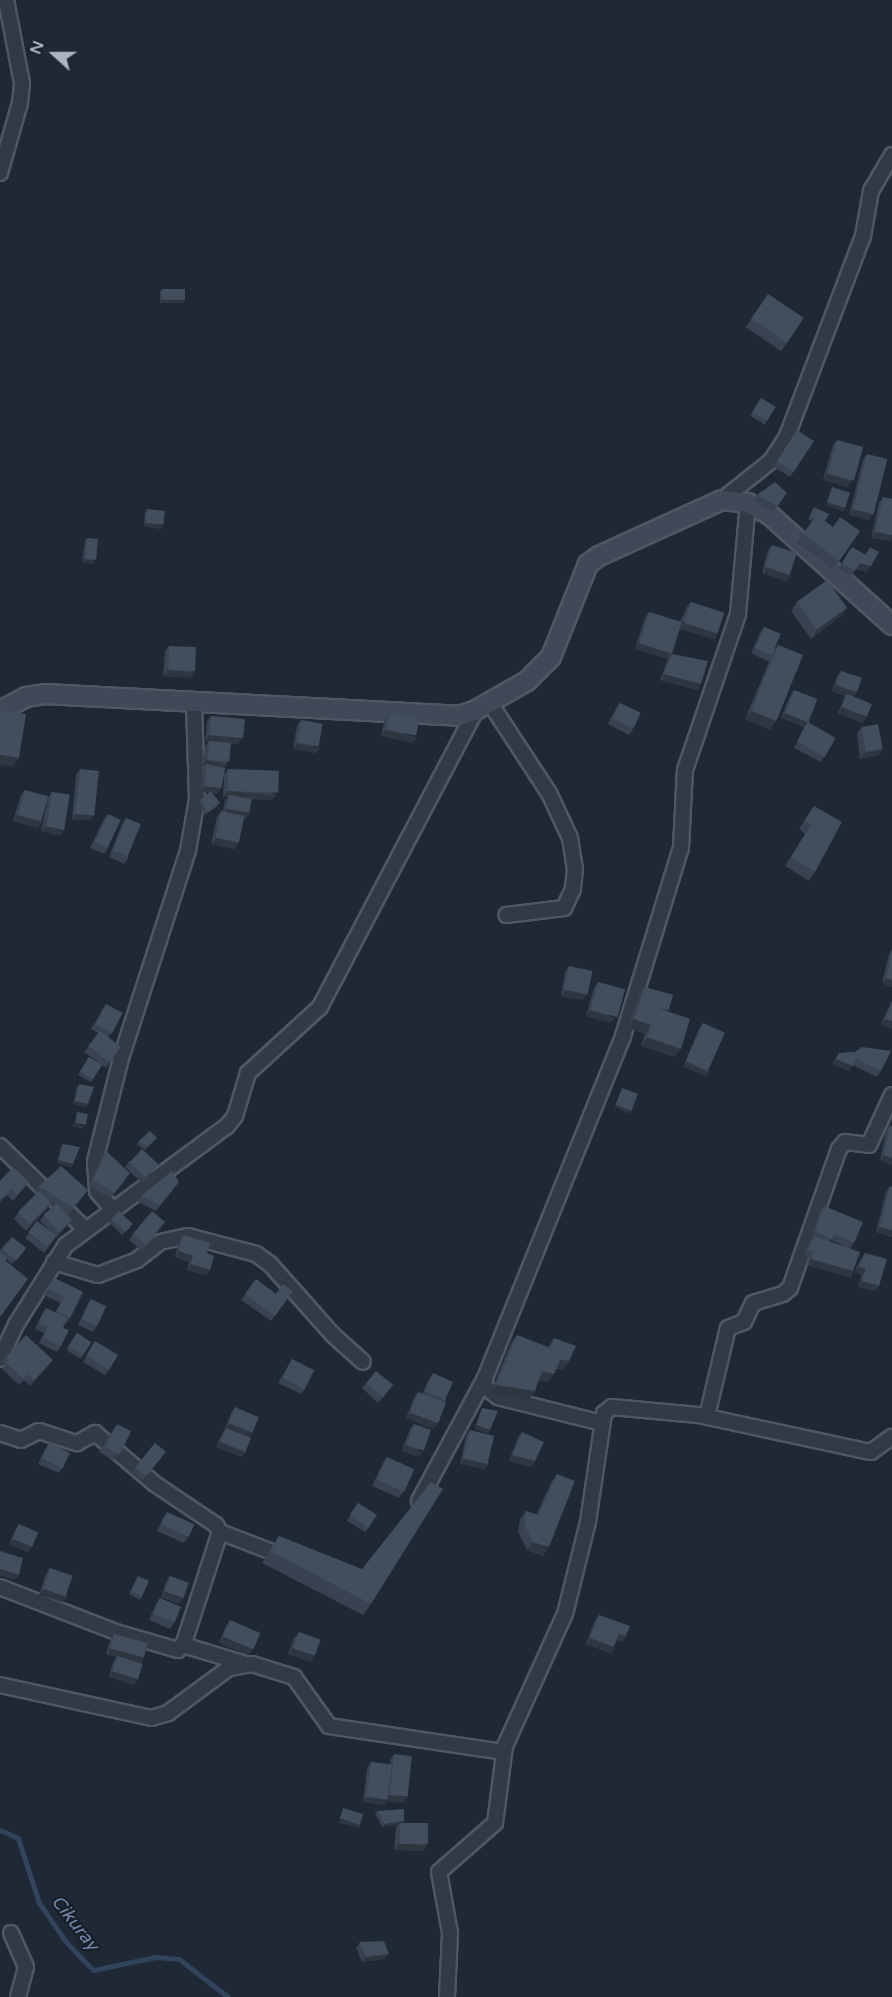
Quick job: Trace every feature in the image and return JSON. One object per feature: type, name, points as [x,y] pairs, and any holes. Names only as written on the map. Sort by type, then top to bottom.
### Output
[{"type":"street","points":[[0,173],[20,103],[22,83],[6,0]]},
{"type":"street","points":[[0,711],[26,697],[45,694],[441,717],[483,706],[527,681],[551,657],[588,564],[609,551],[722,500],[771,461],[787,436],[863,236],[871,191],[892,155]]},
{"type":"street","points":[[722,500],[748,503],[771,516],[892,625]]},
{"type":"street","points":[[413,1510],[485,1378],[623,1036],[681,848],[685,770],[738,614],[748,503]]},
{"type":"street","points":[[112,1209],[97,1191],[95,1161],[121,1058],[188,851],[196,799],[194,701]]},
{"type":"street","points":[[483,706],[549,793],[570,838],[575,869],[573,889],[564,908],[506,915]]},
{"type":"street","points":[[0,1359],[54,1262],[85,1229],[227,1126],[235,1116],[248,1073],[320,1007],[483,706]]},
{"type":"street","points":[[707,1416],[728,1329],[744,1322],[753,1303],[783,1294],[790,1288],[839,1149],[845,1142],[869,1145],[892,1095]]},
{"type":"street","points":[[0,1146],[85,1229]]},
{"type":"street","points":[[54,1262],[98,1275],[137,1260],[160,1242],[188,1236],[256,1254],[270,1264],[333,1335],[363,1362]]},
{"type":"street","points":[[485,1378],[484,1387],[498,1398],[602,1423]]},
{"type":"street","points":[[447,1997],[450,1933],[439,1872],[495,1823],[504,1752],[565,1614],[588,1522],[604,1413],[612,1407],[707,1416],[755,1424],[857,1450],[876,1451],[892,1437]]},
{"type":"street","points":[[0,1433],[21,1440],[39,1431],[77,1443],[94,1433],[155,1484],[216,1525],[220,1532],[303,1564]]},
{"type":"street","points":[[183,1645],[220,1532]]},
{"type":"street","points":[[0,1587],[122,1634],[174,1649],[183,1645],[294,1677],[329,1726],[504,1752]]},
{"type":"street","points":[[0,1685],[151,1718],[168,1713],[229,1668],[243,1663]]},
{"type":"street","points":[[11,1933],[26,1967],[18,1997]]},
{"type":"building","points":[[162,289],[185,289],[185,300],[162,300]]},
{"type":"building","points":[[768,294],[804,318],[787,343],[751,319]]},
{"type":"building","points":[[761,398],[776,407],[767,421],[752,413]]},
{"type":"building","points":[[797,430],[814,441],[794,472],[777,461]]},
{"type":"building","points":[[837,440],[863,447],[854,481],[828,474]]},
{"type":"building","points":[[867,454],[887,459],[874,514],[853,509]]},
{"type":"building","points":[[775,482],[787,493],[777,506],[757,495]]},
{"type":"building","points":[[832,487],[850,493],[845,508],[827,502]]},
{"type":"building","points":[[883,497],[892,499],[892,535],[875,532]]},
{"type":"building","points":[[814,507],[829,514],[825,521],[817,515],[814,518],[810,516]]},
{"type":"building","points":[[147,509],[165,511],[163,525],[146,523]]},
{"type":"building","points":[[817,515],[833,527],[840,517],[860,531],[839,561],[803,534]]},
{"type":"building","points":[[87,538],[98,539],[96,560],[85,559]]},
{"type":"building","points":[[772,545],[797,553],[790,575],[765,567]]},
{"type":"building","points":[[852,547],[866,555],[870,547],[879,552],[871,566],[860,563],[855,571],[842,563]]},
{"type":"building","points":[[827,580],[847,608],[817,629],[797,602]]},
{"type":"building","points":[[691,602],[724,613],[717,634],[684,623]]},
{"type":"building","points":[[649,612],[682,622],[672,653],[639,644]]},
{"type":"building","points":[[764,627],[781,634],[772,655],[755,648]]},
{"type":"building","points":[[778,645],[803,655],[776,721],[751,711]]},
{"type":"building","points":[[169,646],[196,647],[195,671],[168,670]]},
{"type":"building","points":[[672,654],[708,661],[701,684],[664,674]]},
{"type":"building","points":[[841,671],[862,678],[857,692],[836,685]]},
{"type":"building","points":[[794,690],[817,699],[808,722],[785,713]]},
{"type":"building","points":[[847,694],[872,704],[867,717],[842,707]]},
{"type":"building","points":[[620,703],[641,713],[634,728],[613,718]]},
{"type":"building","points":[[0,710],[26,714],[19,758],[0,755]]},
{"type":"building","points":[[389,713],[419,719],[416,736],[386,730]]},
{"type":"building","points":[[211,716],[245,719],[243,738],[209,735]]},
{"type":"building","points":[[301,720],[323,724],[319,746],[297,743]]},
{"type":"building","points":[[808,722],[836,738],[825,757],[797,741]]},
{"type":"building","points":[[878,724],[883,749],[866,752],[861,727]]},
{"type":"building","points":[[209,741],[231,743],[229,762],[207,760]]},
{"type":"building","points":[[206,764],[225,768],[221,788],[205,786]]},
{"type":"building","points":[[80,769],[99,771],[94,816],[75,814]]},
{"type":"building","points":[[228,769],[279,771],[278,793],[227,791]]},
{"type":"building","points":[[25,790],[48,796],[41,821],[18,815]]},
{"type":"building","points":[[211,791],[220,803],[207,812],[201,799]]},
{"type":"building","points":[[52,792],[70,795],[64,829],[47,827]]},
{"type":"building","points":[[229,795],[252,799],[249,813],[227,809]]},
{"type":"building","points":[[814,806],[842,822],[815,872],[791,857],[811,825],[805,820]]},
{"type":"building","points":[[221,811],[244,816],[239,842],[215,837]]},
{"type":"building","points":[[108,814],[121,820],[108,848],[95,842]]},
{"type":"building","points":[[126,818],[141,824],[128,856],[113,850]]},
{"type":"building","points":[[892,950],[892,980],[886,978]]},
{"type":"building","points":[[569,966],[592,971],[587,994],[564,989]]},
{"type":"building","points":[[598,982],[625,989],[618,1017],[590,1010]]},
{"type":"building","points":[[644,987],[673,995],[669,1010],[640,1002]]},
{"type":"building","points":[[640,1002],[690,1019],[681,1049],[647,1037],[651,1025],[634,1019]]},
{"type":"building","points":[[892,1003],[892,1021],[885,1019]]},
{"type":"building","points":[[106,1004],[123,1013],[112,1033],[95,1024]]},
{"type":"building","points":[[703,1023],[725,1033],[708,1071],[686,1061]]},
{"type":"building","points":[[100,1031],[121,1047],[109,1062],[89,1046]]},
{"type":"building","points":[[862,1047],[891,1051],[881,1071],[856,1059],[853,1066],[836,1059],[839,1053],[855,1052]]},
{"type":"building","points":[[89,1057],[102,1065],[93,1079],[80,1071]]},
{"type":"building","points":[[79,1084],[94,1087],[88,1104],[75,1101]]},
{"type":"building","points":[[622,1088],[638,1094],[631,1111],[616,1105]]},
{"type":"building","points":[[77,1112],[88,1114],[86,1125],[75,1123]]},
{"type":"building","points":[[890,1125],[892,1126],[892,1158],[884,1155]]},
{"type":"building","points":[[150,1131],[157,1138],[147,1147],[139,1141]]},
{"type":"building","points":[[63,1144],[80,1147],[73,1164],[59,1160]]},
{"type":"building","points":[[142,1149],[158,1164],[146,1177],[130,1162]]},
{"type":"building","points":[[106,1151],[130,1173],[114,1193],[93,1180]]},
{"type":"building","points":[[61,1166],[88,1190],[73,1208],[39,1186]]},
{"type":"building","points":[[13,1167],[29,1182],[17,1195],[11,1189],[1,1199],[0,1181]]},
{"type":"building","points":[[172,1171],[179,1182],[160,1205],[141,1196]]},
{"type":"building","points":[[890,1186],[892,1187],[892,1230],[880,1227]]},
{"type":"building","points":[[39,1191],[51,1203],[30,1224],[18,1212]]},
{"type":"building","points":[[57,1203],[72,1220],[59,1232],[43,1215]]},
{"type":"building","points":[[824,1206],[863,1222],[854,1243],[835,1234],[831,1239],[815,1231]]},
{"type":"building","points":[[119,1211],[133,1224],[125,1232],[111,1219]]},
{"type":"building","points":[[152,1211],[165,1222],[146,1245],[133,1234]]},
{"type":"building","points":[[37,1221],[56,1236],[47,1247],[28,1232]]},
{"type":"building","points":[[183,1235],[210,1243],[207,1253],[214,1256],[210,1270],[191,1264],[193,1256],[179,1251]]},
{"type":"building","points":[[814,1236],[860,1252],[853,1271],[811,1259],[813,1252],[808,1250]]},
{"type":"building","points":[[12,1237],[26,1248],[16,1261],[2,1250]]},
{"type":"building","points":[[0,1253],[7,1257],[0,1268]]},
{"type":"building","points":[[865,1253],[887,1259],[879,1286],[862,1281],[866,1269],[858,1266]]},
{"type":"building","points":[[5,1260],[28,1279],[0,1317],[0,1268]]},
{"type":"building","points":[[54,1278],[83,1292],[70,1318],[57,1311],[64,1297],[48,1289]]},
{"type":"building","points":[[256,1279],[276,1294],[283,1284],[293,1291],[275,1316],[245,1294]]},
{"type":"building","points":[[91,1299],[106,1306],[97,1326],[82,1319]]},
{"type":"building","points":[[46,1308],[67,1318],[63,1328],[69,1330],[61,1346],[43,1338],[48,1327],[39,1323]]},
{"type":"building","points":[[77,1333],[91,1342],[83,1356],[68,1346]]},
{"type":"building","points":[[26,1335],[53,1360],[34,1380],[28,1374],[23,1379],[6,1363],[9,1360],[6,1357]]},
{"type":"building","points":[[517,1335],[550,1348],[554,1338],[576,1346],[569,1361],[560,1360],[554,1374],[542,1371],[535,1391],[496,1385]]},
{"type":"building","points":[[95,1341],[118,1355],[109,1369],[86,1356]]},
{"type":"building","points":[[292,1359],[314,1370],[305,1389],[282,1378]]},
{"type":"building","points":[[376,1371],[393,1385],[383,1397],[366,1383]]},
{"type":"building","points":[[433,1373],[453,1382],[445,1400],[425,1391]]},
{"type":"building","points":[[418,1392],[446,1403],[438,1423],[410,1413]]},
{"type":"building","points":[[235,1407],[259,1417],[252,1433],[228,1423]]},
{"type":"building","points":[[482,1408],[498,1411],[490,1430],[476,1425]]},
{"type":"building","points":[[117,1424],[131,1431],[119,1454],[105,1447]]},
{"type":"building","points":[[414,1424],[431,1430],[424,1451],[407,1445]]},
{"type":"building","points":[[226,1428],[251,1438],[245,1452],[220,1442]]},
{"type":"building","points":[[470,1430],[494,1436],[487,1464],[463,1458]]},
{"type":"building","points":[[522,1432],[544,1442],[535,1461],[513,1455]]},
{"type":"building","points":[[49,1443],[70,1453],[63,1468],[42,1458]]},
{"type":"building","points":[[155,1443],[166,1452],[146,1476],[135,1467]]},
{"type":"building","points":[[387,1457],[414,1469],[404,1492],[377,1480]]},
{"type":"building","points":[[557,1474],[575,1481],[549,1547],[533,1542],[524,1524],[526,1511],[538,1515]]},
{"type":"building","points":[[431,1482],[443,1489],[371,1604],[270,1551],[279,1536],[362,1569]]},
{"type":"building","points":[[358,1503],[377,1515],[368,1528],[350,1514]]},
{"type":"building","points":[[167,1512],[194,1524],[189,1537],[161,1525]]},
{"type":"building","points":[[19,1524],[38,1532],[32,1547],[13,1539]]},
{"type":"building","points":[[0,1551],[23,1558],[19,1575],[0,1569]]},
{"type":"building","points":[[50,1568],[73,1576],[66,1597],[43,1589]]},
{"type":"building","points":[[138,1576],[149,1581],[142,1596],[131,1592]]},
{"type":"building","points":[[170,1576],[189,1583],[183,1598],[165,1591]]},
{"type":"building","points":[[160,1598],[181,1607],[175,1623],[153,1614]]},
{"type":"building","points":[[599,1615],[630,1626],[626,1636],[619,1634],[614,1647],[590,1638]]},
{"type":"building","points":[[230,1620],[260,1633],[253,1649],[223,1637]]},
{"type":"building","points":[[299,1632],[321,1640],[315,1656],[293,1648]]},
{"type":"building","points":[[114,1634],[148,1643],[144,1658],[110,1648]]},
{"type":"building","points":[[117,1656],[143,1664],[138,1679],[112,1671]]},
{"type":"building","points":[[394,1754],[412,1756],[408,1797],[390,1795]]},
{"type":"building","points":[[371,1762],[392,1765],[387,1800],[366,1797]]},
{"type":"building","points":[[343,1808],[363,1814],[360,1825],[340,1819]]},
{"type":"building","points":[[404,1809],[404,1821],[384,1824],[377,1811]]},
{"type":"building","points":[[400,1823],[428,1823],[428,1844],[400,1844]]},
{"type":"building","points":[[384,1941],[389,1954],[366,1957],[360,1942]]},
{"type":"waterway","name":"Cikuray","points":[[0,1830],[18,1838],[39,1903],[66,1942],[93,1970],[156,1957],[179,1959],[228,1997]]}]
